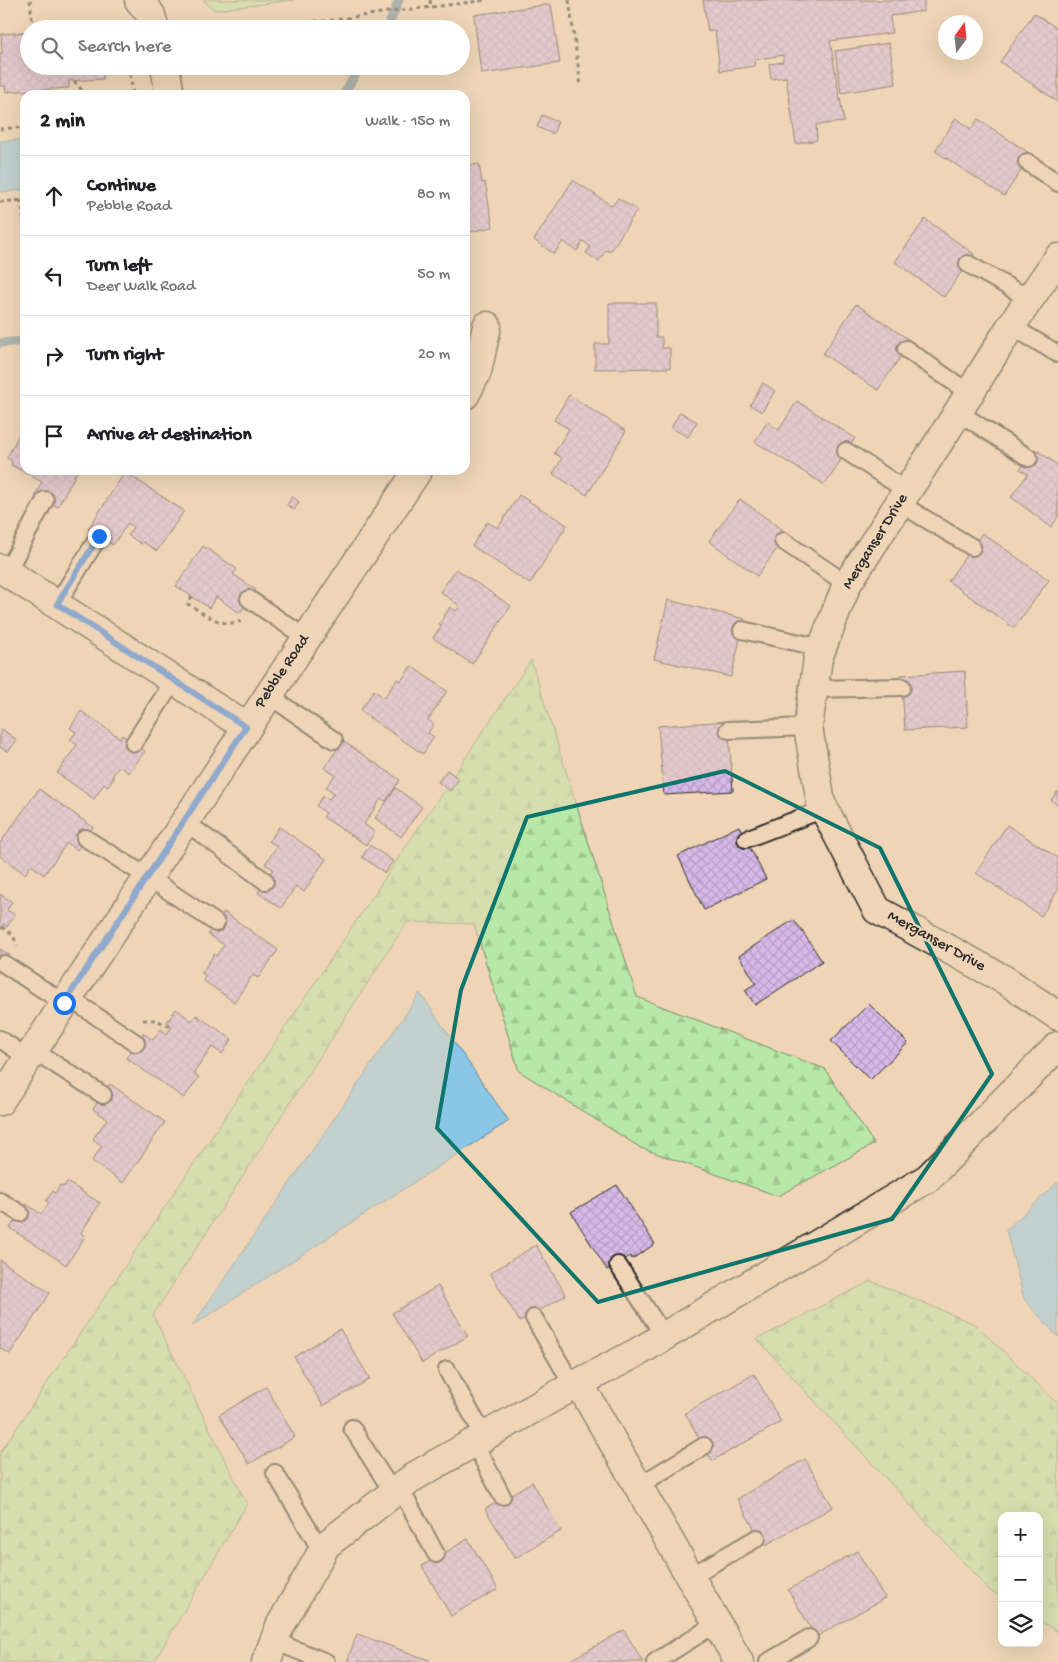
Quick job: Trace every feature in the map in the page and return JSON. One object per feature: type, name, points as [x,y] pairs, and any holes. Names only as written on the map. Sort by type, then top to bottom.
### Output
[{"type":"street","points":[[140,0],[152,20]]},
{"type":"street","points":[[167,75],[169,90]]},
{"type":"street","name":"Merganser Drive","points":[[1058,258],[1011,326],[964,403],[847,584],[818,658],[808,727],[821,803],[878,910],[1005,980],[1058,1016]]},
{"type":"street","points":[[470,386],[478,372],[487,326]]},
{"type":"street","name":"Pebble Road","points":[[0,1101],[415,475]]},
{"type":"street","points":[[3,570],[246,727]]},
{"type":"street","points":[[270,1652],[280,1626],[326,1545],[415,1476],[576,1384],[638,1352],[928,1178],[1058,1046]]},
{"type":"street","points":[[576,1384],[691,1576],[739,1662]]},
{"type":"lane","points":[[1027,162],[1058,183]]},
{"type":"lane","points":[[968,264],[1030,299]]},
{"type":"lane","points":[[1011,326],[1058,354]]},
{"type":"lane","points":[[906,349],[964,403],[1029,458]]},
{"type":"lane","points":[[846,451],[903,497],[972,547]]},
{"type":"lane","points":[[3,570],[45,500]]},
{"type":"lane","points":[[57,604],[99,536]]},
{"type":"lane","points":[[783,540],[847,584]]},
{"type":"lane","points":[[255,602],[306,638]]},
{"type":"lane","points":[[742,630],[822,648]]},
{"type":"lane","points":[[134,743],[174,680]]},
{"type":"lane","points":[[813,689],[902,687]]},
{"type":"lane","points":[[268,695],[334,740]]},
{"type":"lane","points":[[728,730],[808,727]]},
{"type":"lane","points":[[746,840],[824,809]]},
{"type":"lane","points":[[184,821],[265,881]]},
{"type":"lane","points":[[85,838],[148,877],[216,923]]},
{"type":"lane","points":[[4,964],[136,1043]]},
{"type":"lane","points":[[0,1039],[31,1054],[103,1095]]},
{"type":"lane","points":[[0,1201],[20,1213]]},
{"type":"lane","points":[[618,1265],[664,1336]]},
{"type":"lane","points":[[534,1318],[576,1384]]},
{"type":"lane","points":[[447,1370],[479,1439],[502,1496]]},
{"type":"lane","points":[[352,1428],[397,1490],[436,1554]]},
{"type":"lane","points":[[638,1486],[704,1446]]},
{"type":"lane","points":[[275,1473],[322,1552]]},
{"type":"lane","points":[[691,1576],[757,1538]]},
{"type":"lane","points":[[656,1662],[717,1622]]},
{"type":"lane","points":[[768,1662],[809,1638]]},
{"type":"lane","points":[[270,1652],[326,1662]]},
{"type":"path","points":[[30,0],[32,20]]},
{"type":"path","points":[[430,0],[431,7]]},
{"type":"path","points":[[334,20],[487,0]]},
{"type":"path","points":[[569,0],[581,87]]},
{"type":"path","points":[[130,75],[132,90]]},
{"type":"path","points":[[74,81],[82,90]]},
{"type":"path","points":[[0,128],[20,127]]},
{"type":"path","points":[[0,202],[20,200]]},
{"type":"path","points":[[192,596],[188,604],[224,624],[238,622],[249,617],[255,602]]},
{"type":"highlighted area","points":[[725,771],[880,848],[992,1074],[892,1219],[598,1302],[437,1128],[461,990],[527,817]]},
{"type":"green space","points":[[203,0],[294,0],[215,10]]},
{"type":"green space","points":[[531,660],[637,997],[825,1069],[874,1144],[778,1196],[641,1148],[519,1071],[474,924],[407,922],[153,1315],[247,1504],[154,1662],[0,1662],[0,1453]]},
{"type":"green space","points":[[871,1281],[975,1324],[1058,1404],[1058,1632],[1043,1623],[1043,1512],[998,1512],[998,1596],[989,1590],[757,1339]]},
{"type":"water","points":[[20,140],[20,190],[0,192],[0,141]]},
{"type":"water","points":[[420,993],[509,1121],[192,1326]]},
{"type":"water","points":[[1058,1182],[1058,1337],[1024,1299],[1006,1230]]},
{"type":"building","points":[[703,0],[924,0],[924,11],[890,16],[892,33],[830,41],[844,122],[816,125],[817,140],[796,144],[786,77],[771,79],[769,64],[783,62],[783,55],[754,60],[755,66],[720,71],[715,31],[708,32]]},
{"type":"building","points":[[551,4],[560,63],[481,74],[474,15]]},
{"type":"building","points":[[1034,13],[1058,29],[1058,102],[1000,62]]},
{"type":"building","points":[[20,33],[20,75],[103,75],[103,79],[69,81],[69,88],[6,92],[5,86],[0,86],[1,34]]},
{"type":"building","points":[[889,43],[896,84],[841,93],[835,51]]},
{"type":"building","points":[[542,115],[558,122],[553,134],[537,127]]},
{"type":"building","points":[[956,118],[971,129],[978,119],[1032,155],[1004,196],[935,151]]},
{"type":"building","points":[[479,164],[482,183],[485,182],[493,227],[470,232],[470,165]]},
{"type":"building","points":[[573,180],[612,206],[618,198],[637,210],[610,252],[606,250],[599,261],[586,253],[590,247],[583,241],[577,251],[563,241],[554,254],[534,240]]},
{"type":"building","points":[[925,219],[974,254],[944,297],[895,262]]},
{"type":"building","points":[[609,303],[656,303],[656,337],[662,337],[662,348],[670,348],[670,368],[595,369],[595,344],[609,344]]},
{"type":"building","points":[[856,304],[911,341],[878,390],[823,354]]},
{"type":"building","points":[[763,383],[775,391],[762,412],[750,405]]},
{"type":"building","points":[[569,395],[626,431],[587,495],[553,474],[562,458],[554,453],[569,429],[554,420]]},
{"type":"building","points":[[797,401],[855,438],[825,485],[755,442],[767,422],[779,430]]},
{"type":"building","points":[[680,412],[697,422],[688,437],[671,428]]},
{"type":"building","points":[[20,433],[20,470],[11,465],[12,461],[7,458]]},
{"type":"building","points":[[1035,449],[1058,465],[1058,517],[1051,527],[1011,497],[1028,474],[1020,469]]},
{"type":"building","points":[[29,475],[75,475],[58,507],[35,495],[42,482]]},
{"type":"building","points":[[123,475],[130,475],[184,511],[157,551],[143,542],[141,544],[128,535],[133,527],[128,523],[113,545],[88,529]]},
{"type":"building","points":[[519,495],[567,525],[530,584],[472,546],[487,522],[498,528]]},
{"type":"building","points":[[292,496],[299,502],[294,510],[287,505]]},
{"type":"building","points":[[740,499],[788,534],[757,576],[709,541]]},
{"type":"building","points":[[982,533],[1049,580],[1014,628],[948,581]]},
{"type":"building","points":[[203,546],[237,569],[233,574],[256,590],[240,613],[216,597],[209,608],[176,586]]},
{"type":"building","points":[[456,569],[511,606],[472,664],[433,638],[442,625],[439,624],[450,607],[456,611],[460,606],[440,592]]},
{"type":"building","points":[[668,600],[745,619],[731,677],[654,659]]},
{"type":"building","points":[[411,666],[447,691],[428,720],[434,724],[428,733],[434,737],[423,754],[360,711],[374,690],[384,698],[397,679],[401,681]]},
{"type":"building","points":[[965,671],[968,727],[905,730],[901,675]]},
{"type":"building","points":[[81,711],[120,738],[122,735],[145,751],[129,773],[119,766],[108,787],[104,784],[94,799],[57,773],[77,745],[70,740],[76,732],[70,728]]},
{"type":"building","points":[[728,721],[733,791],[664,795],[658,726]]},
{"type":"building","points":[[2,729],[17,740],[8,752],[0,747],[0,732]]},
{"type":"building","points":[[343,741],[400,780],[386,801],[381,799],[364,824],[375,832],[366,845],[323,817],[326,813],[316,806],[323,796],[329,799],[334,793],[326,787],[335,775],[324,768]]},
{"type":"building","points":[[447,770],[459,779],[450,791],[438,782]]},
{"type":"building","points":[[396,788],[422,807],[401,837],[375,818]]},
{"type":"building","points":[[39,789],[93,827],[77,850],[67,843],[44,875],[31,865],[25,874],[0,856],[0,843]]},
{"type":"building","points":[[1058,791],[1058,805],[1051,800]]},
{"type":"building","points":[[1007,825],[1058,858],[1058,890],[1041,916],[976,873]]},
{"type":"building","points":[[739,826],[766,879],[704,910],[678,856]]},
{"type":"building","points":[[279,827],[326,859],[304,892],[296,886],[281,908],[258,893],[273,869],[265,864],[277,846],[269,841]]},
{"type":"building","points":[[370,845],[393,861],[385,873],[362,857]]},
{"type":"building","points":[[0,894],[12,902],[7,910],[15,915],[7,927],[4,924],[0,930]]},
{"type":"building","points":[[224,912],[278,950],[258,978],[253,975],[234,1002],[203,980],[206,976],[202,973],[214,954],[216,956],[224,945],[208,934]]},
{"type":"building","points":[[793,920],[822,961],[755,1005],[745,990],[756,983],[739,956]]},
{"type":"building","points":[[0,949],[10,955],[0,970]]},
{"type":"building","points":[[869,1004],[908,1043],[870,1080],[831,1041]]},
{"type":"building","points":[[176,1009],[192,1021],[196,1015],[232,1039],[222,1054],[212,1047],[194,1073],[199,1077],[184,1098],[126,1058],[143,1033],[153,1040],[161,1029],[167,1034],[172,1026],[167,1022]]},
{"type":"building","points":[[110,1084],[165,1122],[123,1183],[92,1161],[102,1146],[93,1139],[107,1119],[93,1109]]},
{"type":"building","points":[[67,1182],[100,1203],[81,1233],[85,1237],[66,1265],[10,1228],[26,1204],[41,1214],[49,1203],[46,1201],[53,1191],[55,1193],[60,1185],[64,1187]]},
{"type":"building","points":[[617,1185],[655,1244],[632,1259],[630,1256],[607,1270],[571,1212]]},
{"type":"building","points":[[536,1245],[566,1295],[520,1322],[490,1273]]},
{"type":"building","points":[[0,1260],[50,1293],[10,1354],[0,1348]]},
{"type":"building","points":[[438,1286],[468,1336],[422,1363],[392,1313]]},
{"type":"building","points":[[340,1329],[370,1379],[323,1406],[294,1357]]},
{"type":"building","points":[[754,1374],[781,1422],[712,1461],[685,1413]]},
{"type":"building","points":[[266,1387],[295,1437],[249,1464],[219,1415]]},
{"type":"building","points":[[805,1459],[833,1507],[764,1546],[737,1499]]},
{"type":"building","points":[[532,1482],[561,1531],[515,1558],[485,1509]]},
{"type":"building","points":[[468,1539],[498,1589],[451,1616],[422,1566]]},
{"type":"building","points":[[857,1551],[885,1598],[816,1637],[788,1590]]},
{"type":"building","points":[[624,1630],[643,1662],[567,1662]]},
{"type":"building","points":[[357,1634],[429,1660],[429,1662],[347,1662]]},
{"type":"waterway","points":[[391,20],[399,0]]},
{"type":"waterway","points":[[346,90],[355,75]]},
{"type":"waterway","points":[[0,343],[20,341]]},
{"type":"route","points":[[64,1003],[246,727],[57,604],[99,536]]}]
